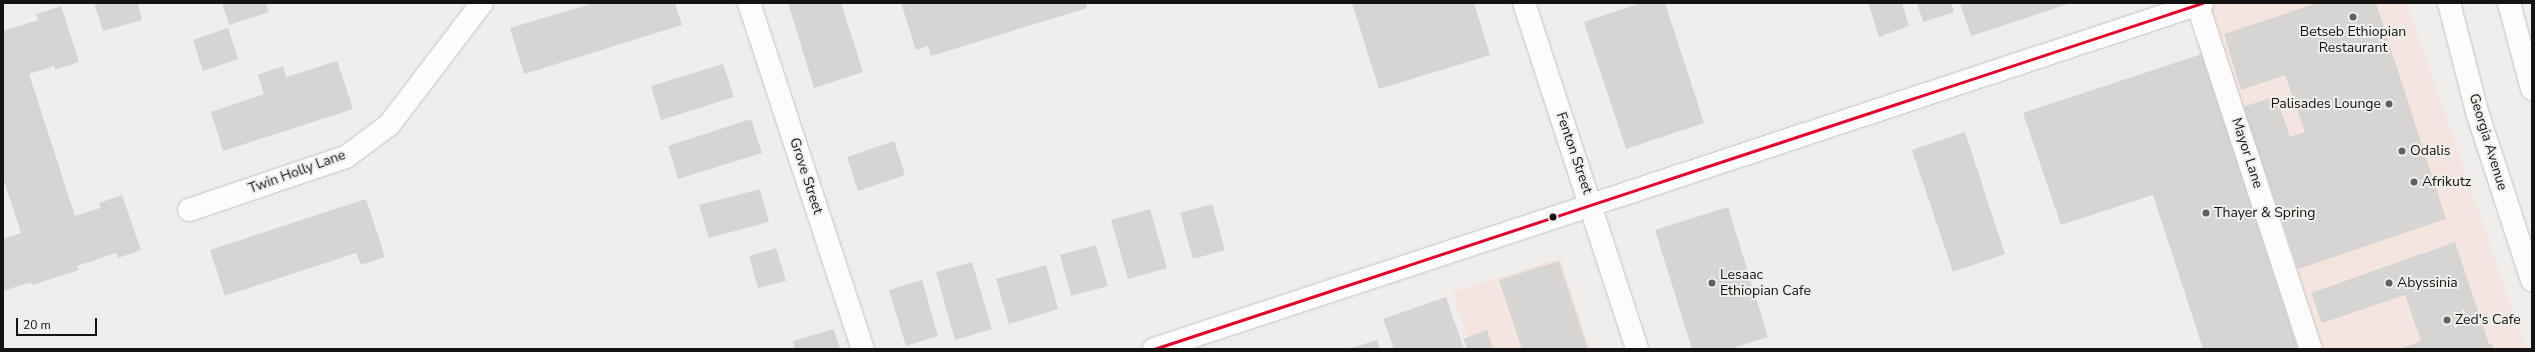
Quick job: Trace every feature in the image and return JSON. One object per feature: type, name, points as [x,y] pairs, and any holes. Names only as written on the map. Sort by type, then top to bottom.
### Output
[{"type":"main road","name":"Twin Holly Lane","points":[[189,210],[346,157],[389,124],[482,3]]},
{"type":"main road","name":"Grove Street","points":[[749,3],[863,349]]},
{"type":"main road","name":"Fenton Street","points":[[1524,3],[1592,205],[1637,349]]},
{"type":"main road","points":[[1154,349],[2199,3]]},
{"type":"main road","name":"Mayor Lane","points":[[2199,3],[2311,349]]},
{"type":"main road","name":"Georgia Avenue","points":[[2449,3],[2478,115],[2532,280]]},
{"type":"main road","points":[[2508,3],[2532,89]]},
{"type":"shaded area","points":[[2196,3],[2407,3],[2526,349],[2300,349]]},
{"type":"shaded area","points":[[1561,258],[1590,349],[1471,349],[1452,292]]},
{"type":"building","points":[[94,3],[138,3],[142,20],[103,31]]},
{"type":"building","points":[[222,3],[266,3],[269,12],[229,25]]},
{"type":"building","points":[[594,3],[675,3],[682,25],[524,74],[510,28]]},
{"type":"building","points":[[788,3],[841,3],[863,72],[814,88]]},
{"type":"building","points":[[901,3],[1086,3],[1087,8],[931,56],[928,46],[916,50]]},
{"type":"building","points":[[1352,3],[1474,3],[1490,55],[1379,89]]},
{"type":"building","points":[[1641,3],[1665,3],[1704,123],[1626,149],[1584,22]]},
{"type":"building","points":[[1868,3],[1902,3],[1909,26],[1879,37]]},
{"type":"building","points":[[1917,3],[1951,3],[1954,12],[1923,22]]},
{"type":"building","points":[[1960,3],[2071,3],[1971,36]]},
{"type":"building","points":[[2317,3],[2376,3],[2446,219],[2298,269],[2243,107],[2276,96],[2290,137],[2305,132],[2285,75],[2241,90],[2224,34]]},
{"type":"building","points":[[61,6],[79,62],[55,70],[54,66],[29,74],[75,216],[100,208],[99,203],[122,195],[141,250],[118,258],[116,253],[77,266],[79,270],[32,285],[31,282],[3,291],[3,239],[21,233],[3,178],[3,31],[38,20],[36,14]]},
{"type":"building","points":[[228,28],[238,59],[203,71],[193,40]]},
{"type":"building","name":"Thayer & Spring","points":[[2202,54],[2298,349],[2203,349],[2153,195],[2061,225],[2023,113]]},
{"type":"building","points":[[337,61],[353,109],[223,151],[211,112],[264,94],[258,75],[283,66],[286,77]]},
{"type":"building","points":[[723,64],[734,97],[661,120],[651,86]]},
{"type":"building","points":[[751,119],[762,153],[678,179],[668,146]]},
{"type":"building","points":[[1965,132],[2005,254],[1953,272],[1912,150]]},
{"type":"building","points":[[894,141],[905,175],[858,191],[847,157]]},
{"type":"building","points":[[760,189],[769,222],[709,238],[699,205]]},
{"type":"building","points":[[366,199],[385,257],[361,265],[356,253],[225,296],[210,250]]},
{"type":"building","points":[[1212,204],[1225,250],[1193,259],[1180,213]]},
{"type":"building","name":"Lesaac Ethiopian Cafe","points":[[1728,207],[1768,337],[1730,349],[1692,349],[1655,230]]},
{"type":"building","points":[[1150,209],[1167,268],[1128,279],[1111,220]]},
{"type":"building","points":[[2455,242],[2489,344],[2492,344],[2494,349],[2399,349],[2421,341],[2405,295],[2322,323],[2311,293]]},
{"type":"building","points":[[1096,245],[1108,286],[1071,296],[1060,255]]},
{"type":"building","points":[[776,248],[786,281],[758,288],[749,256]]},
{"type":"building","points":[[1559,261],[1588,349],[1522,349],[1499,280]]},
{"type":"building","points":[[972,262],[992,329],[955,340],[936,272]]},
{"type":"building","points":[[1046,265],[1058,309],[1009,324],[996,279]]},
{"type":"building","points":[[922,280],[938,336],[906,346],[889,290]]},
{"type":"building","points":[[1446,297],[1464,349],[1394,349],[1383,319]]},
{"type":"building","points":[[834,329],[840,349],[795,349],[793,341]]},
{"type":"building","points":[[1487,330],[1493,349],[1467,349],[1463,339]]},
{"type":"building","points":[[1377,340],[1380,349],[1348,349]]},
{"type":"transit line","points":[[1154,349],[2202,3]]},
{"type":"place","name":"Betseb Ethiopian Restaurant","points":[[2353,17]]},
{"type":"place","name":"Palisades Lounge","points":[[2389,104]]},
{"type":"place","name":"Odalis","points":[[2402,151]]},
{"type":"place","name":"Afrikutz","points":[[2414,182]]},
{"type":"place","name":"Thayer & Spring","points":[[2206,213]]},
{"type":"place","name":"Lesaac Ethiopian Cafe","points":[[1712,283]]},
{"type":"place","name":"Abyssinia","points":[[2389,283]]},
{"type":"place","name":"Zed's Cafe","points":[[2447,320]]}]
